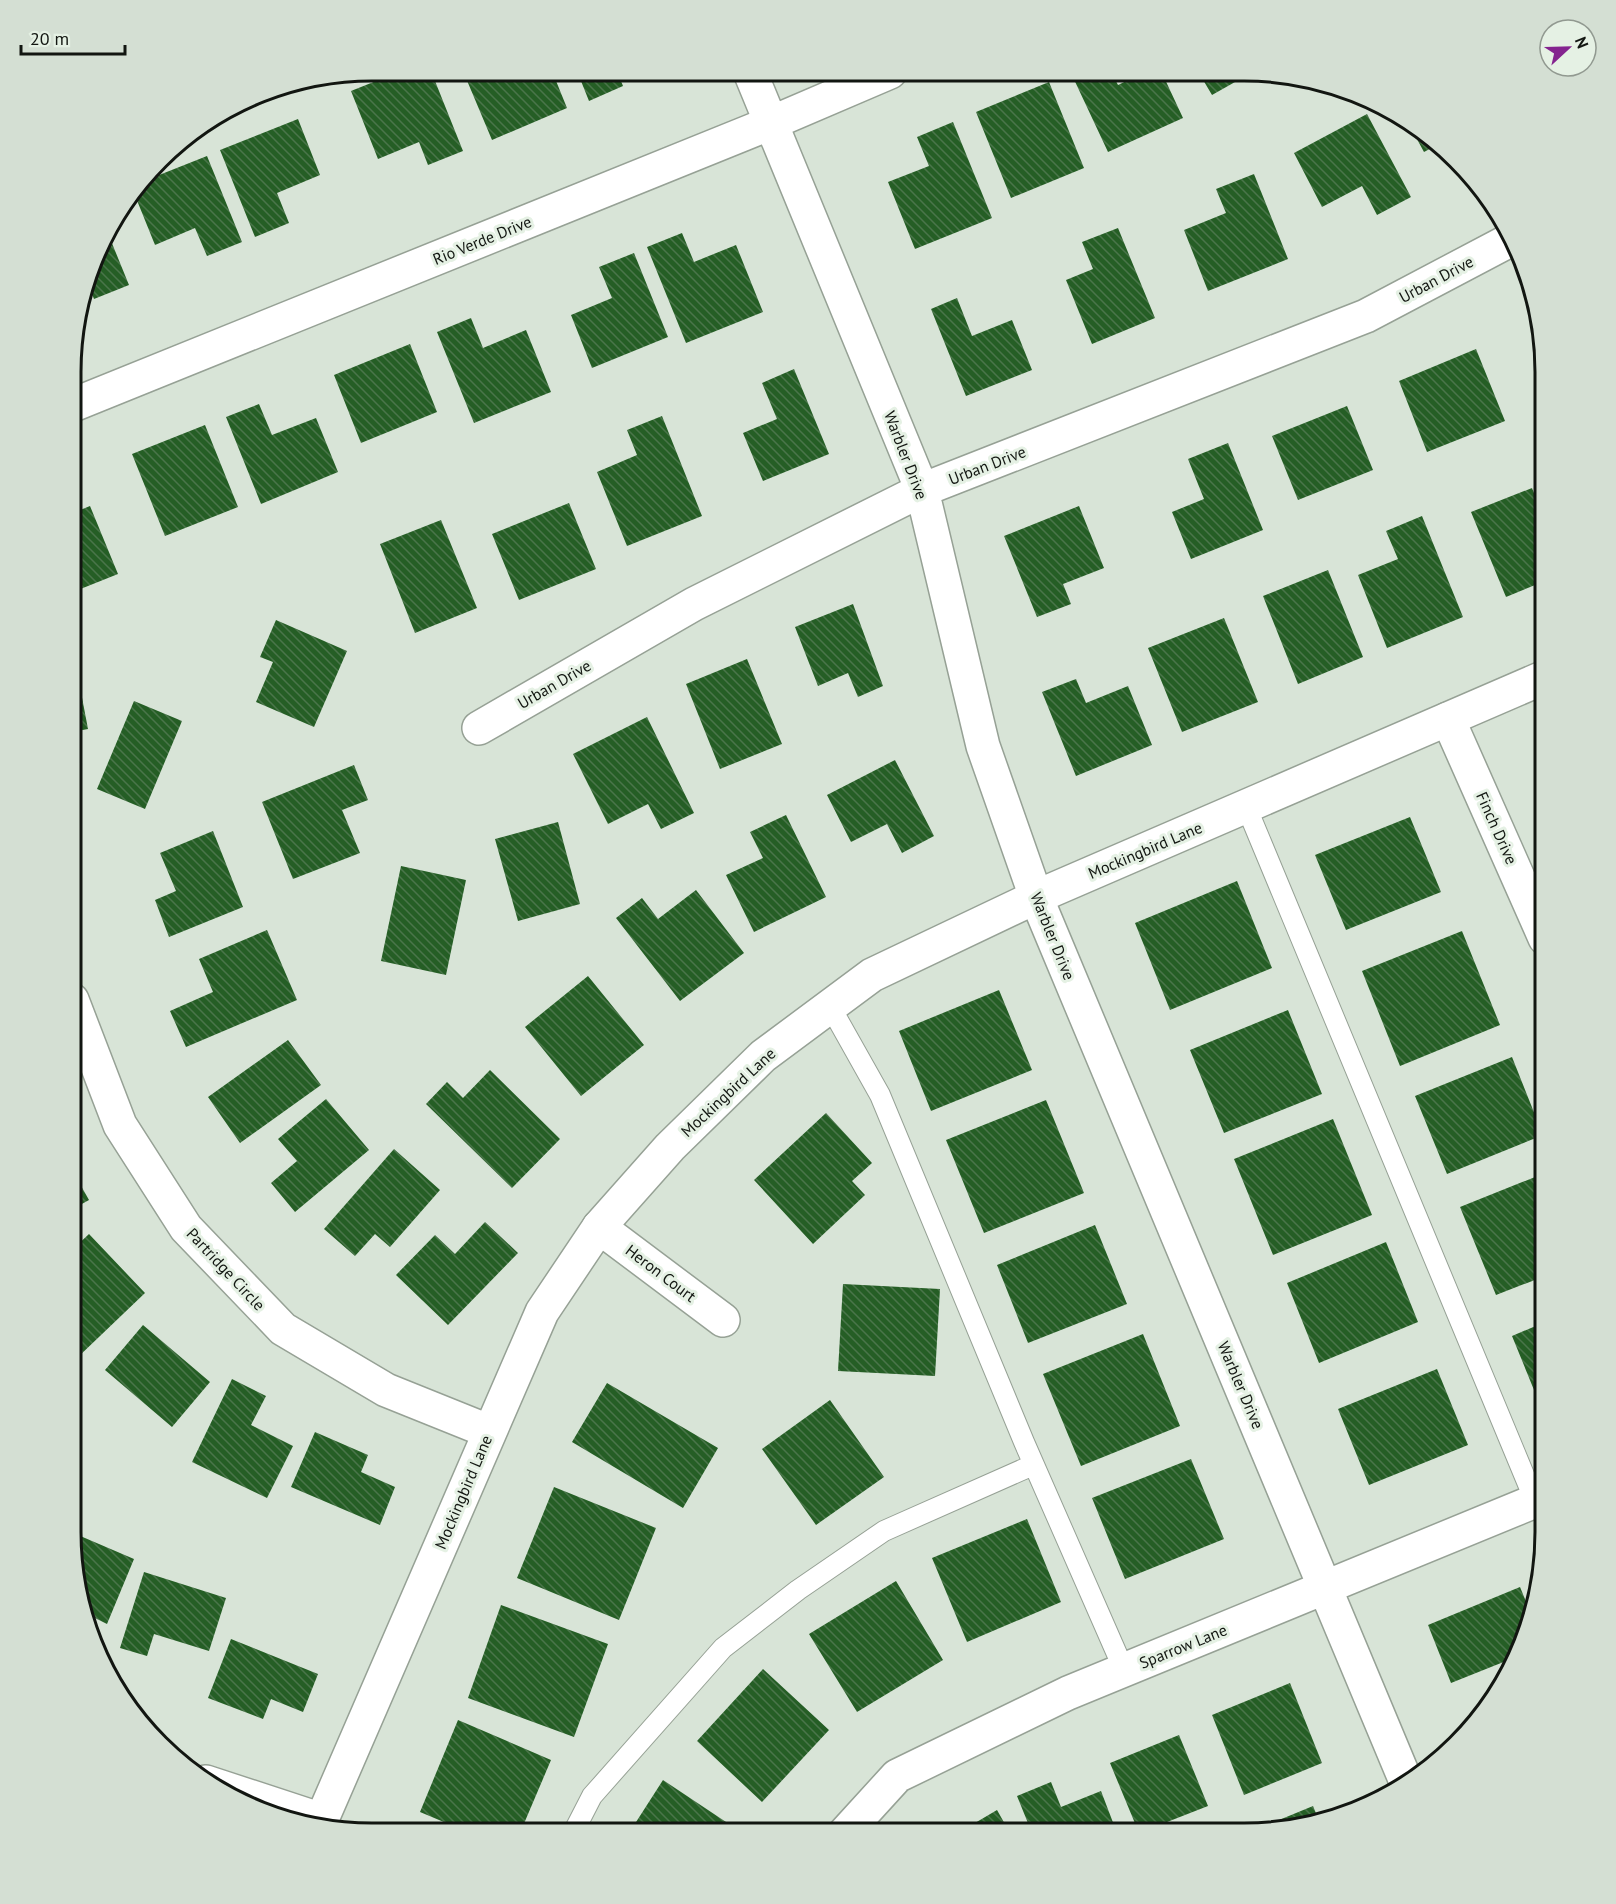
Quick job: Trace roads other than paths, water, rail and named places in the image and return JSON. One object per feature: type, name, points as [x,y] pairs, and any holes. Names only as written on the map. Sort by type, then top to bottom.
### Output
[{"type":"street","name":"Warbler Drive","points":[[754,81],[922,490],[983,746],[1036,897],[1403,1776]]},
{"type":"street","name":"Rio Verde Drive","points":[[81,402],[771,123],[869,81]]},
{"type":"street","name":"Urban Drive","points":[[478,728],[694,604],[922,490],[1366,316],[1505,243]]},
{"type":"street","name":"Mockingbird Lane","points":[[323,1819],[488,1431],[542,1312],[599,1227],[670,1147],[763,1056],[872,975],[1036,897],[1535,681]]},
{"type":"street","name":"Finch Drive","points":[[1448,719],[1535,915]]},
{"type":"street","name":"Partridge Circle","points":[[81,1023],[120,1125],[186,1228],[283,1329],[386,1390],[488,1431]]},
{"type":"street","name":"Heron Court","points":[[599,1227],[723,1320]]},
{"type":"street","name":"Sparrow Lane","points":[[854,1823],[897,1776],[1068,1693],[1535,1501]]},
{"type":"lane","points":[[1246,806],[1535,1487]]},
{"type":"lane","points":[[830,1006],[880,1095],[1033,1465],[1124,1670]]},
{"type":"lane","points":[[578,1823],[592,1796],[723,1648],[798,1590],[884,1531],[1033,1465]]}]
